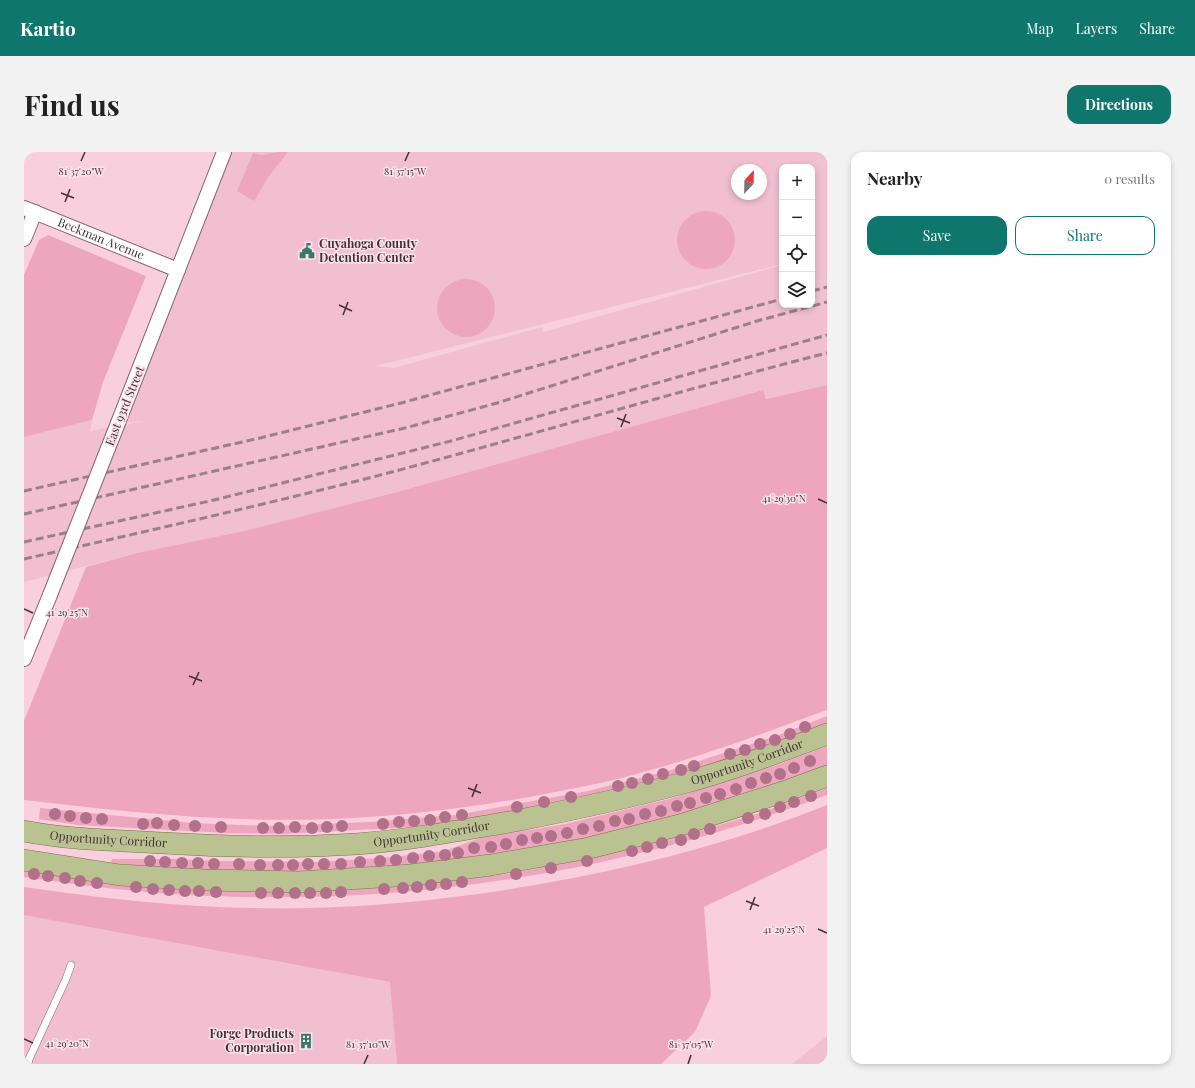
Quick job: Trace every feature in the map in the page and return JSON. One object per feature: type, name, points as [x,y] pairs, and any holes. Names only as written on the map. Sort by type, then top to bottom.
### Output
[{"type":"main road","name":"Opportunity Corridor","points":[[24,831],[72,838],[190,845],[316,846],[399,840],[441,834],[585,807],[685,783],[772,755],[827,734]]},
{"type":"main road","points":[[24,860],[120,875],[197,880],[299,882],[411,875],[491,865],[589,848],[680,825],[783,792],[827,776]]},
{"type":"street","name":"East 93rd Street","points":[[24,659],[224,152]]},
{"type":"street","name":"Beckman Avenue","points":[[29,210],[178,270]]},
{"type":"street","points":[[24,239],[29,210]]},
{"type":"lane","points":[[28,1064],[71,965]]},
{"type":"shaded area","points":[[224,152],[827,152],[827,385],[765,399],[763,390],[397,492],[244,531],[137,553],[24,582],[24,437],[92,420],[90,431],[145,421],[118,423]]},
{"type":"shaded area","points":[[288,152],[269,176],[254,201],[237,191],[253,153],[261,155]]},
{"type":"shaded area","points":[[700,211],[712,211],[727,219],[735,234],[735,246],[727,261],[712,269],[700,269],[685,261],[677,246],[677,234],[685,219]]},
{"type":"shaded area","points":[[48,235],[146,276],[103,382],[92,420],[24,437],[24,275],[39,240]]},
{"type":"shaded area","points":[[460,279],[472,279],[487,287],[495,302],[495,314],[487,329],[472,337],[460,337],[445,329],[437,314],[437,302],[445,287]]},
{"type":"shaded area","points":[[827,385],[827,710],[686,760],[629,776],[500,802],[399,815],[293,820],[216,818],[101,809],[24,800],[24,721],[86,567],[137,553],[244,531],[397,492],[763,390],[766,399]]},
{"type":"shaded area","points":[[827,716],[827,724],[721,764],[604,796],[414,827],[284,834],[225,833],[77,825],[39,819],[40,808],[192,823],[272,826],[370,822],[456,815],[588,791],[671,770],[776,736]]},
{"type":"shaded area","points":[[827,746],[827,767],[673,818],[535,850],[378,869],[316,872],[240,872],[138,866],[112,863],[111,861],[112,859],[177,859],[317,862],[392,857],[444,851],[480,838],[565,824],[669,799],[777,765]]},
{"type":"shaded area","points":[[827,788],[827,795],[753,821],[678,843],[602,862],[525,877],[447,888],[369,894],[290,897],[212,896],[118,889],[24,877],[24,871],[93,880],[242,891],[372,888],[459,880],[514,873],[667,840],[757,814]]},
{"type":"shaded area","points":[[827,805],[827,848],[704,907],[711,996],[695,1032],[661,1064],[397,1064],[390,982],[24,915],[24,887],[138,901],[195,906],[253,908],[366,906],[478,894],[567,879],[655,860],[742,836]]},
{"type":"shaded area","points":[[24,914],[391,982],[397,1064],[24,1064]]},
{"type":"shaded area","points":[[827,1036],[827,1064],[792,1064]]},
{"type":"railway","points":[[815,290],[827,287]]},
{"type":"railway","points":[[24,491],[260,438],[401,403],[779,300]]},
{"type":"railway","points":[[24,514],[405,428],[497,403],[757,321],[827,302]]},
{"type":"railway","points":[[24,542],[214,500],[451,441],[827,335]]},
{"type":"railway","points":[[24,559],[240,510],[369,478],[712,383],[827,353]]},
{"type":"place","name":"Cuyahoga County Detention Center","points":[[307,251]]},
{"type":"place","name":"Forge Products Corporation","points":[[306,1041]]}]
